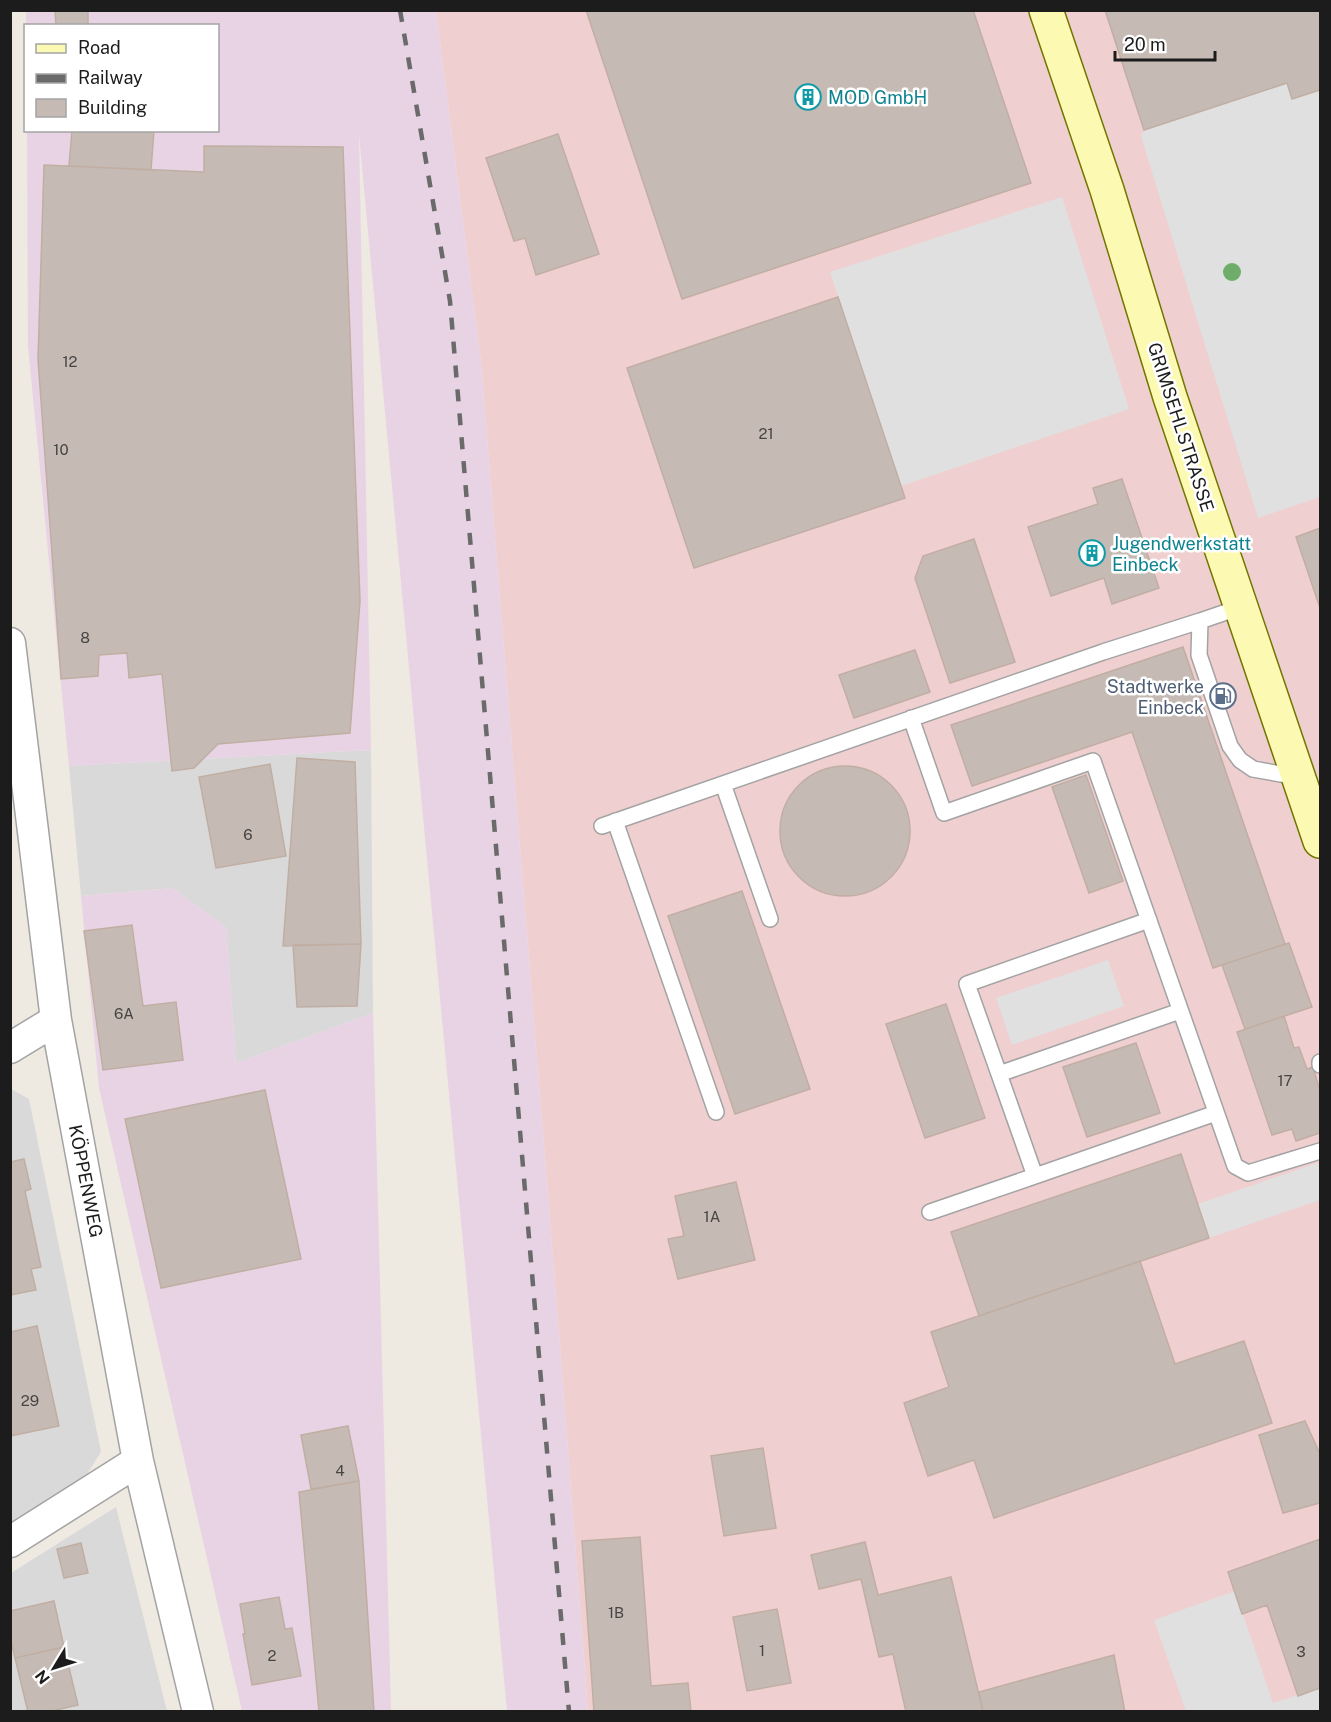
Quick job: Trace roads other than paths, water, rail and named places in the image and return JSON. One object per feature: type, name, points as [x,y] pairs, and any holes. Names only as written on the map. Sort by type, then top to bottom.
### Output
[{"type":"main road","name":"GRIMSEHLSTRASSE","points":[[1047,10],[1107,190],[1173,407],[1320,841]]},
{"type":"street","name":"KÖPPENWEG","points":[[10,643],[56,1020],[138,1461],[198,1712]]},
{"type":"street","points":[[10,1048],[56,1020]]},
{"type":"street","points":[[10,1542],[138,1461]]},
{"type":"lane","points":[[716,1112],[608,824],[1103,652],[1241,607]]},
{"type":"lane","points":[[1200,621],[1199,655],[1230,746],[1240,760],[1253,769],[1299,777]]},
{"type":"lane","points":[[911,718],[944,813],[1093,761],[1235,1166],[1248,1173],[1320,1151]]},
{"type":"lane","points":[[723,784],[770,919]]},
{"type":"lane","points":[[1035,1176],[967,984],[1149,920]]},
{"type":"lane","points":[[999,1074],[1180,1011]]},
{"type":"lane","points":[[930,1212],[1216,1113]]},
{"type":"railway","points":[[400,10],[450,301],[569,1712]]},
{"type":"place","name":"MOD GmbH","points":[[808,97]]},
{"type":"place","name":"Jugendwerkstatt Einbeck","points":[[1092,553]]},
{"type":"place","name":"Stadtwerke Einbeck","points":[[1223,696]]}]
